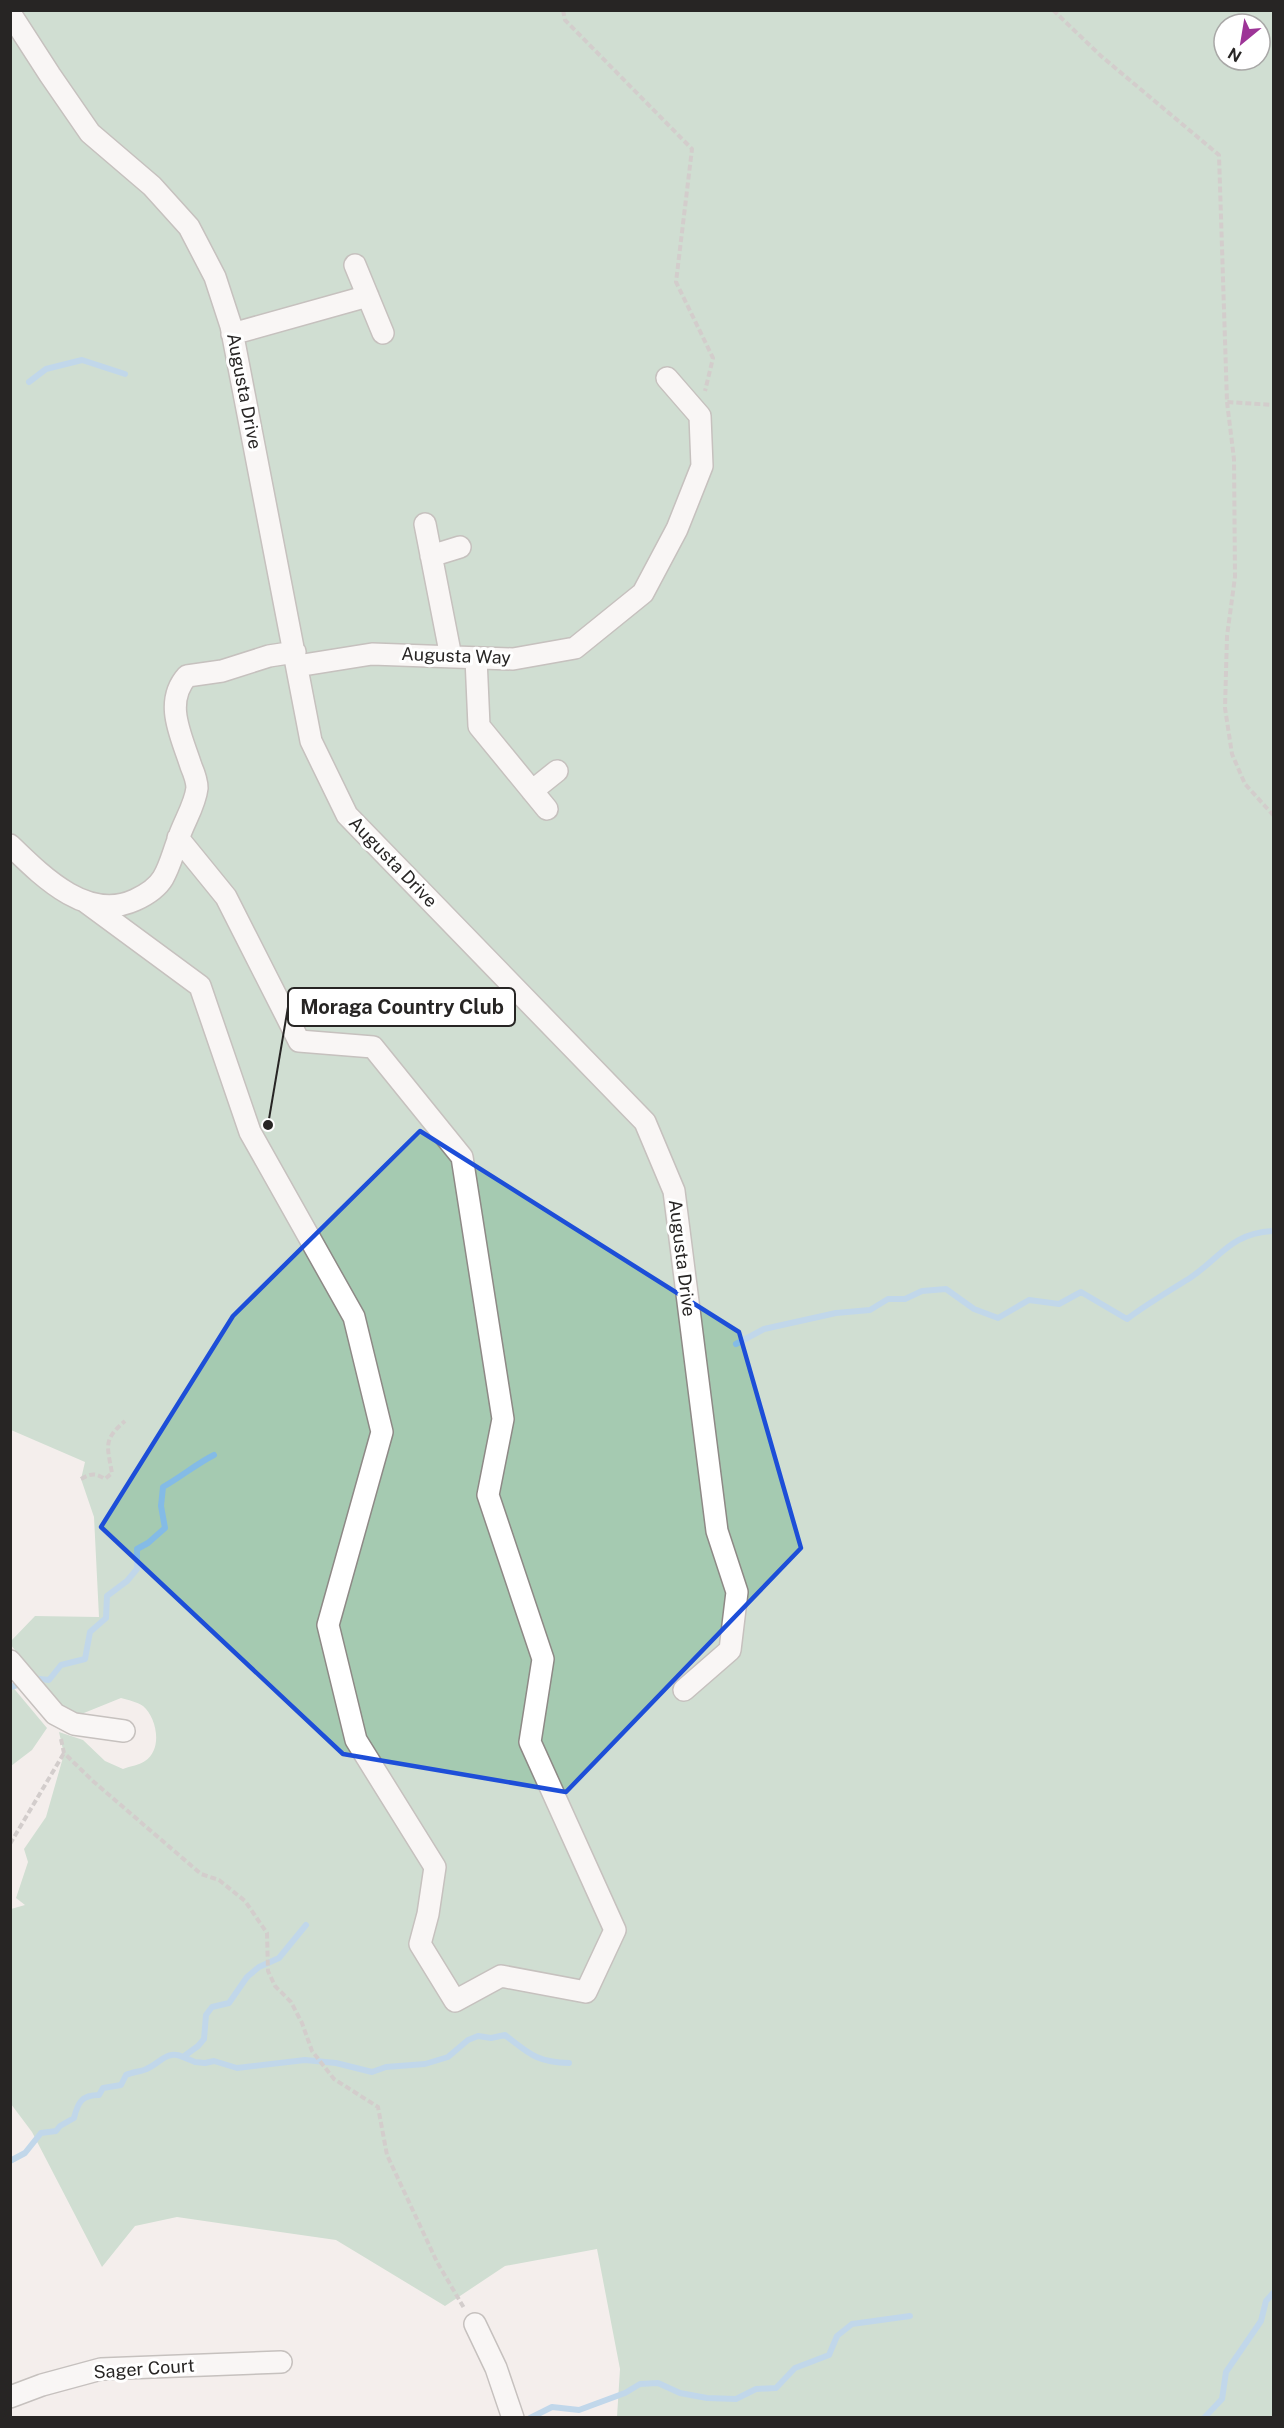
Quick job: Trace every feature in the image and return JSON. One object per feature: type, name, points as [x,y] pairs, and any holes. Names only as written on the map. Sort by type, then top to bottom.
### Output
[{"type":"street","name":"Augusta Drive","points":[[10,13],[90,133],[152,186],[189,227],[215,277],[232,334],[311,741],[347,815],[645,1122],[674,1191],[717,1531],[737,1592],[730,1650],[684,1690]]},
{"type":"street","points":[[356,266],[384,333]]},
{"type":"street","points":[[232,334],[368,296]]},
{"type":"street","points":[[667,378],[700,416]]},
{"type":"street","name":"Augusta Way","points":[[86,902],[106,907],[121,906],[150,892],[162,880],[172,859],[197,787],[177,723],[178,686],[187,676],[222,671],[269,656],[296,659],[372,654],[513,660],[575,648],[643,593],[677,529],[702,466],[700,416]]},
{"type":"street","points":[[425,524],[451,657]]},
{"type":"street","points":[[431,556],[460,547]]},
{"type":"street","points":[[476,658],[479,726],[547,809]]},
{"type":"street","points":[[532,791],[557,771]]},
{"type":"street","points":[[10,845],[45,878],[86,902],[200,986],[250,1132],[354,1317],[382,1432],[328,1624],[356,1740],[435,1867],[429,1914],[420,1944],[455,2001],[501,1976],[586,1992],[615,1930],[530,1742],[543,1659],[489,1495],[503,1419],[462,1157],[373,1047],[299,1041],[226,897],[178,838]]},
{"type":"street","points":[[14,1666],[55,1714],[74,1724],[124,1731]]},
{"type":"street","points":[[475,2324],[496,2368],[513,2418]]},
{"type":"street","name":"Sager Court","points":[[10,2397],[42,2385],[101,2369],[281,2362]]},
{"type":"path","points":[[562,10],[565,20],[692,149],[676,282],[712,358],[700,416]]},
{"type":"path","points":[[1053,10],[1101,56],[1219,155],[1227,402],[1233,459],[1235,577],[1227,636],[1225,708],[1232,754],[1245,784],[1274,816]]},
{"type":"path","points":[[1227,402],[1274,405]]},
{"type":"path","points":[[81,1479],[89,1474],[96,1474],[105,1479],[112,1473],[108,1445],[111,1434],[125,1421]]},
{"type":"path","points":[[63,1718],[59,1732],[64,1754],[201,1874],[219,1880],[245,1901],[267,1933],[268,1971],[275,1986],[291,2002],[302,2023],[312,2051],[334,2079],[378,2107],[387,2154],[437,2262],[475,2324]]},
{"type":"path","points":[[10,1844],[64,1754]]},
{"type":"highlighted area","points":[[420,1131],[739,1332],[801,1548],[566,1792],[343,1754],[101,1527],[233,1316]]},
{"type":"green space","points":[[11,11],[1273,11],[1273,2417],[617,2417],[620,2369],[597,2249],[505,2266],[445,2306],[336,2240],[177,2217],[135,2226],[102,2267],[32,2132],[11,2104],[11,1909],[25,1905],[16,1898],[28,1862],[24,1849],[46,1817],[64,1754],[59,1732],[83,1740],[105,1761],[123,1769],[143,1762],[151,1756],[156,1741],[152,1718],[143,1706],[135,1702],[121,1698],[79,1715],[69,1710],[50,1695],[11,1645],[11,1641],[35,1616],[99,1617],[94,1517],[81,1479],[85,1462],[11,1430]]},
{"type":"green space","points":[[11,1685],[47,1728],[32,1750],[11,1766]]},
{"type":"waterway","points":[[29,382],[46,369],[82,360],[125,374]]},
{"type":"waterway","points":[[736,1344],[764,1329],[836,1313],[870,1310],[888,1299],[905,1299],[922,1291],[946,1289],[974,1309],[998,1318],[1029,1300],[1059,1304],[1081,1292],[1127,1319],[1190,1278],[1237,1241],[1247,1236],[1274,1231]]},
{"type":"waterway","points":[[10,1687],[40,1679],[49,1680],[61,1665],[85,1659],[90,1632],[106,1618],[107,1596],[127,1581],[137,1569],[137,1549],[148,1543],[165,1528],[161,1506],[163,1487],[214,1455]]},
{"type":"waterway","points":[[10,2161],[25,2153],[41,2133],[56,2131],[74,2118],[79,2104],[88,2096],[99,2095],[103,2088],[121,2085],[126,2075],[149,2068],[167,2056],[183,2057],[198,2046],[204,2039],[206,2015],[212,2007],[229,2003],[247,1977],[259,1967],[279,1958],[306,1925]]},
{"type":"waterway","points":[[183,2057],[195,2062],[214,2061],[237,2068],[305,2060],[336,2063],[372,2072],[386,2067],[425,2064],[448,2057],[468,2040],[478,2036],[491,2038],[505,2035],[534,2056],[549,2061],[569,2063]]},
{"type":"waterway","points":[[1204,2418],[1222,2399],[1226,2372],[1261,2321],[1266,2301],[1274,2292]]},
{"type":"waterway","points":[[530,2418],[552,2407],[579,2410],[625,2393],[640,2384],[658,2383],[680,2393],[707,2398],[736,2399],[756,2389],[776,2388],[795,2368],[829,2355],[837,2336],[852,2324],[910,2316]]},
{"type":"place","name":"Moraga Country Club","points":[[268,1125]]}]
